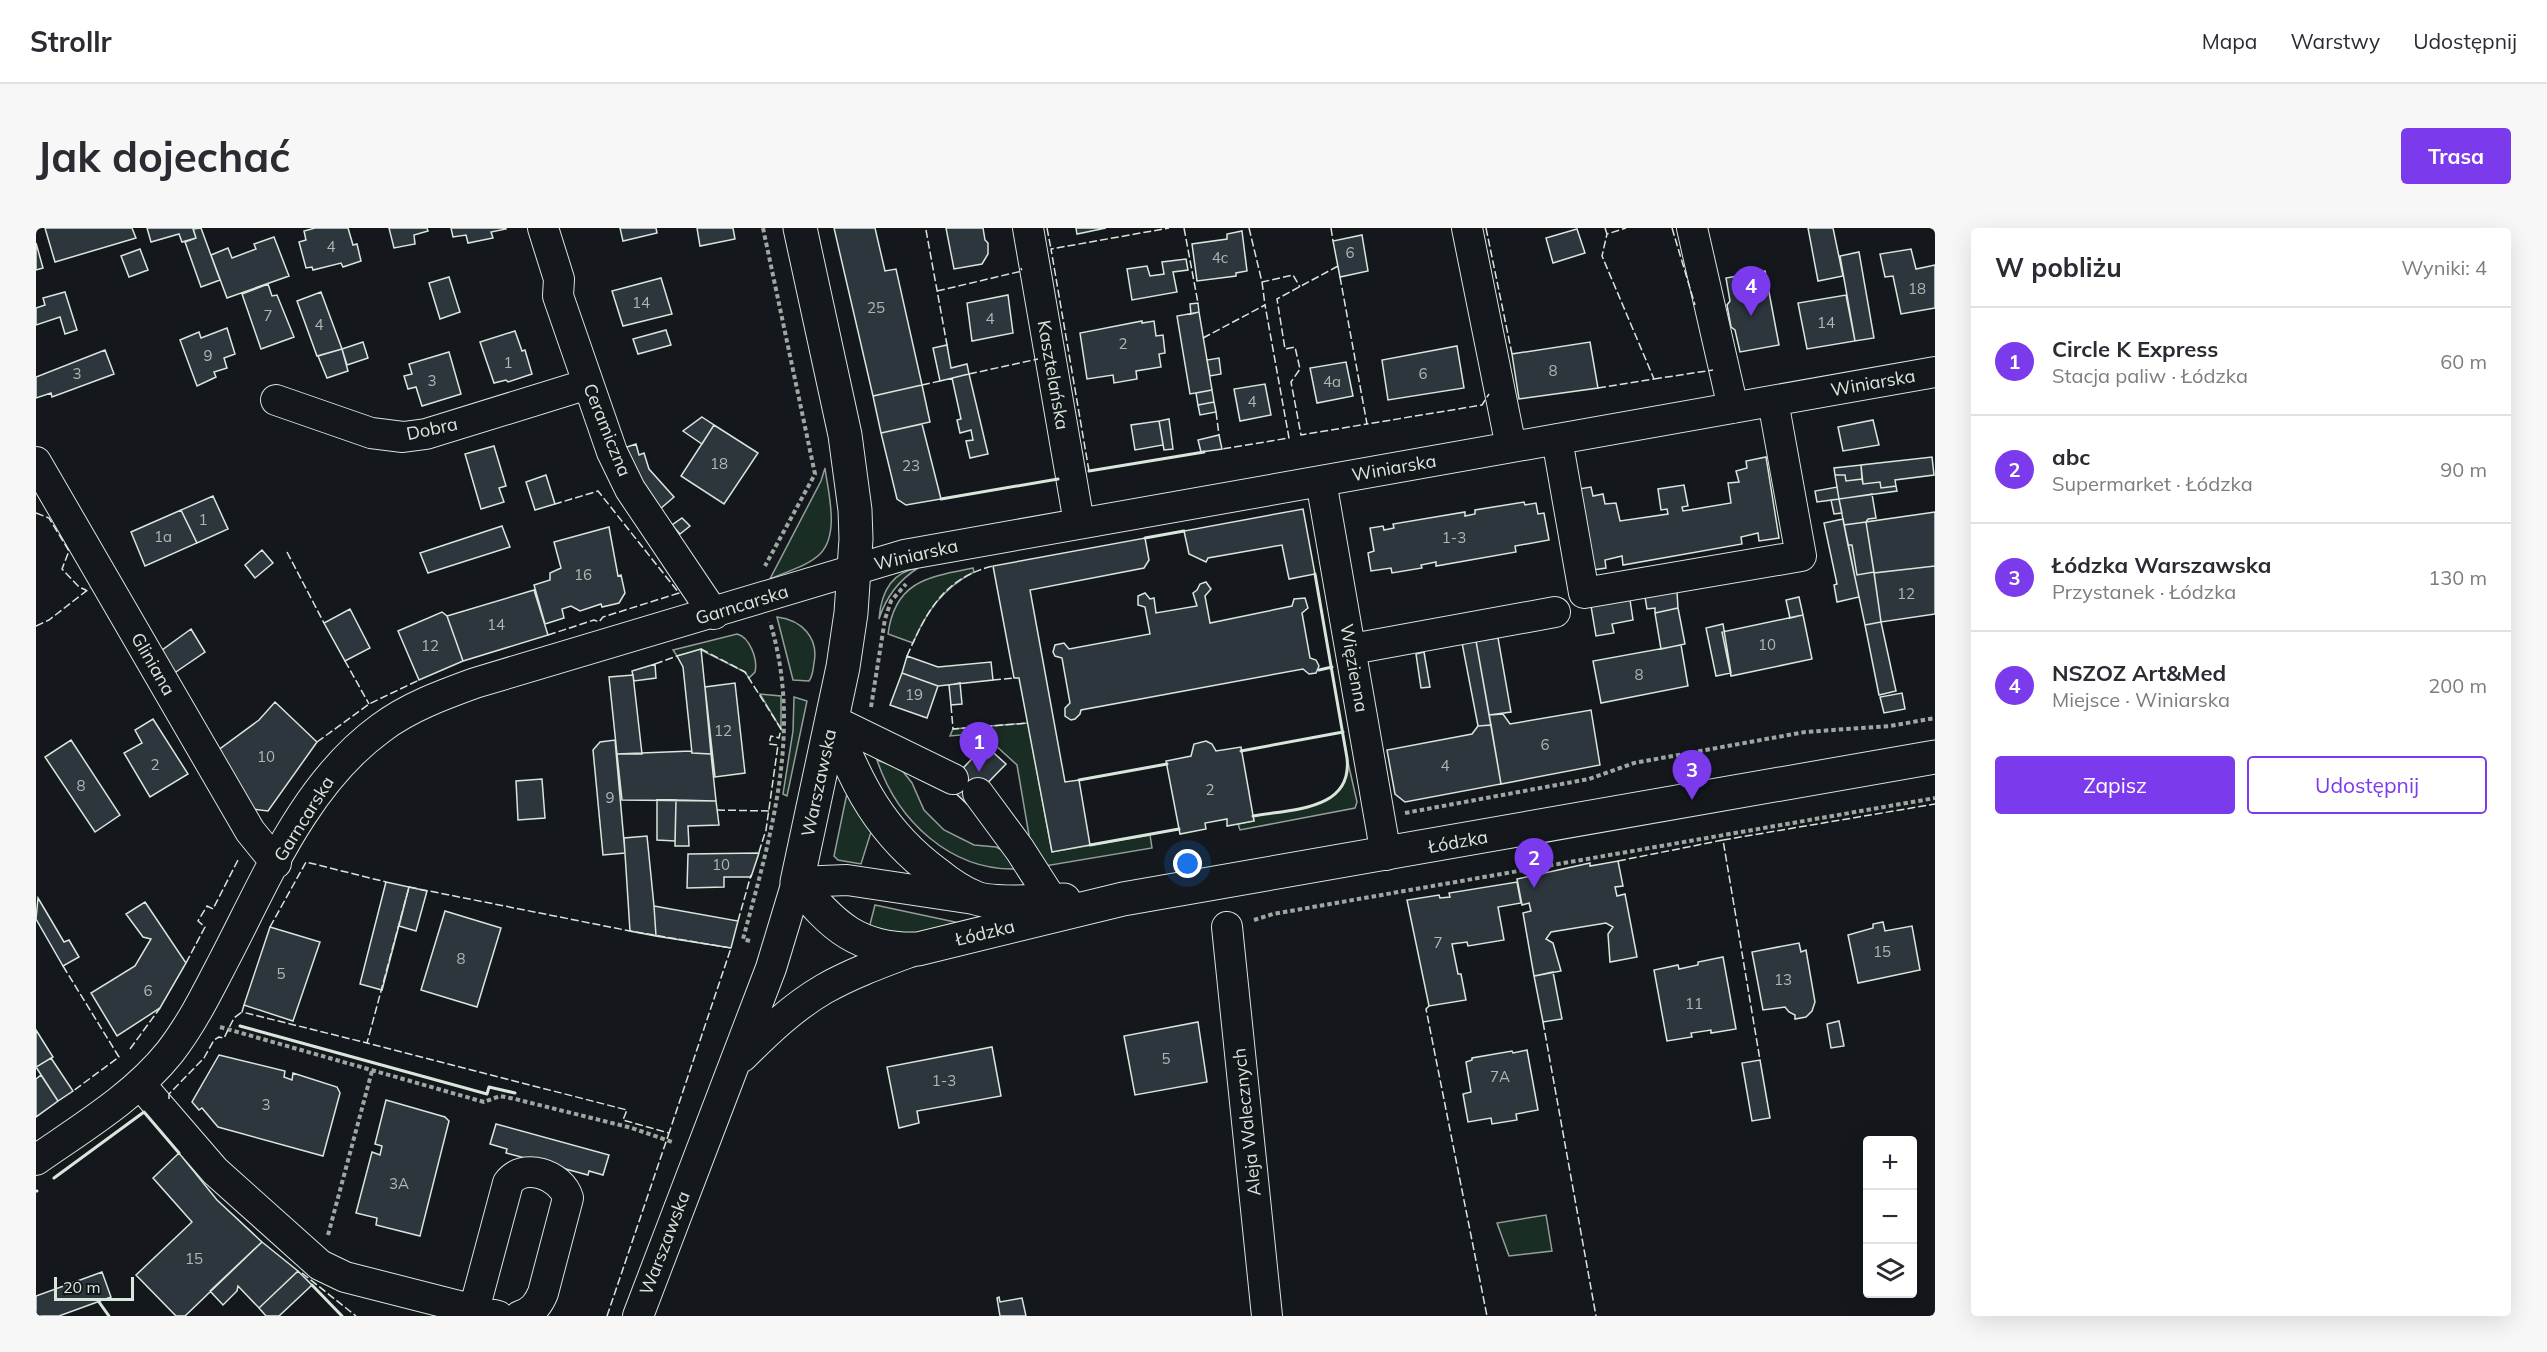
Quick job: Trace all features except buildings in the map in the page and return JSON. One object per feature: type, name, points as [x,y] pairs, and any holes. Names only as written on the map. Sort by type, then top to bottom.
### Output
[{"type":"main road","name":"Warszawska","points":[[797,882],[832,720],[851,613],[855,570],[855,510],[851,471],[800,228]]},
{"type":"main road","points":[[832,720],[856,780],[889,830],[922,864],[977,899]]},
{"type":"main road","name":"Łódzka","points":[[797,882],[816,905],[850,935],[881,948],[918,949],[1123,899],[1935,758]]},
{"type":"main road","name":"Łódzka","points":[[977,899],[1123,899]]},
{"type":"street","name":"Ceramiczna","points":[[543,228],[559,279],[558,296],[612,452],[630,489],[714,614]]},
{"type":"street","name":"Kasztelańska","points":[[1028,228],[1079,523]]},
{"type":"street","points":[[1467,228],[1511,447]]},
{"type":"street","points":[[1692,228],[1734,408]]},
{"type":"street","name":"Winiarska","points":[[855,570],[904,555],[1935,372]]},
{"type":"street","name":"Dobra","points":[[276,400],[371,432],[403,436],[426,434],[588,384]]},
{"type":"street","points":[[1557,439],[1584,593],[1801,556],[1773,401]]},
{"type":"street","name":"Gliniana","points":[[36,462],[250,831],[276,863]]},
{"type":"street","name":"Więzienna","points":[[1321,481],[1386,855]]},
{"type":"street","name":"Garncarska","points":[[36,1160],[140,1084],[169,1052],[194,1016],[315,795],[344,759],[381,727],[426,701],[475,684],[855,570]]},
{"type":"street","points":[[1352,649],[1555,612]]},
{"type":"street","points":[[832,720],[965,786],[1020,850],[1052,900]]},
{"type":"street","points":[[797,882],[847,880],[977,899]]},
{"type":"street","name":"Warszawska","points":[[638,1316],[771,968],[797,882]]},
{"type":"street","name":"Aleja Walecznych","points":[[1227,927],[1267,1316]]},
{"type":"street","points":[[734,1065],[793,1010],[822,990],[877,964],[918,949]]},
{"type":"street","points":[[140,1084],[215,1171],[320,1265],[345,1277],[486,1313],[508,1183],[514,1175],[521,1172],[531,1172],[559,1182],[566,1190],[568,1198],[543,1293],[538,1305],[527,1314],[520,1316]]},
{"type":"path","points":[[758,572],[766,566],[815,474],[763,228]]},
{"type":"path","points":[[1380,818],[1589,779],[1634,763],[1782,736],[1805,732],[1890,726],[1935,718]]},
{"type":"path","points":[[1227,927],[1274,914],[1935,798]]},
{"type":"path","points":[[213,1024],[484,1102],[500,1096],[515,1099],[632,1128],[672,1142]]},
{"type":"path","points":[[320,1265],[372,1071]]},
{"type":"green space","points":[[825,468],[831,512],[830,536],[826,546],[809,562],[770,579],[821,481]]},
{"type":"green space","points":[[918,568],[894,590],[885,603],[879,619],[882,601],[889,585],[901,574]]},
{"type":"green space","points":[[973,568],[974,572],[953,585],[937,602],[913,643],[888,634],[898,603],[916,584]]},
{"type":"green space","points":[[777,617],[801,626],[811,638],[815,654],[813,672],[809,681],[793,680]]},
{"type":"green space","points":[[737,634],[746,640],[754,655],[755,672],[749,678],[745,672],[701,650],[677,656],[673,650]]},
{"type":"green space","points":[[760,694],[781,696],[781,729]]},
{"type":"green space","points":[[794,697],[807,701],[787,796],[783,794],[793,731]]},
{"type":"green space","points":[[1028,723],[1052,852],[1150,835],[1152,848],[1045,866],[1031,847],[1017,765],[982,733],[950,736],[953,729]]},
{"type":"green space","points":[[1347,758],[1357,802],[1355,808],[1240,830],[1238,824],[1254,821],[1253,816],[1301,809],[1330,798],[1340,788],[1346,775]]},
{"type":"green space","points":[[877,760],[901,769],[912,783],[924,810],[944,830],[974,845],[996,847],[1002,850],[1017,869],[993,867],[970,861],[929,838],[898,803]]},
{"type":"green space","points":[[847,793],[872,829],[861,864],[838,860],[834,856]]},
{"type":"green space","points":[[875,905],[961,923],[918,936],[868,932]]},
{"type":"green space","points":[[1546,1215],[1552,1251],[1509,1256],[1497,1223]]},
{"type":"fence","points":[[1047,228],[1051,249]]},
{"type":"fence","points":[[1089,471],[1051,249],[1169,228]]},
{"type":"fence","points":[[1184,228],[1198,303]]},
{"type":"fence","points":[[1249,228],[1262,282],[1293,275],[1300,287]]},
{"type":"fence","points":[[1331,228],[1333,241]]},
{"type":"fence","points":[[1486,228],[1512,354]]},
{"type":"fence","points":[[1605,228],[1607,234],[1626,228]]},
{"type":"fence","points":[[1672,228],[1695,305]]},
{"type":"fence","points":[[926,230],[947,345]]},
{"type":"fence","points":[[1598,388],[1654,379],[1602,256],[1607,234]]},
{"type":"fence","points":[[1338,266],[1277,299],[1285,349],[1295,347],[1300,369],[1291,382],[1301,435],[1367,424]]},
{"type":"fence","points":[[937,291],[1022,271],[1021,268]]},
{"type":"fence","points":[[1340,277],[1367,424],[1482,405],[1489,394]]},
{"type":"fence","points":[[1262,282],[1265,305]]},
{"type":"fence","points":[[1203,338],[1265,305],[1289,438],[1222,449]]},
{"type":"fence","points":[[969,374],[1038,359]]},
{"type":"fence","points":[[1654,379],[1713,370]]},
{"type":"fence","points":[[922,385],[940,381]]},
{"type":"fence","points":[[1216,412],[1219,435]]},
{"type":"fence","points":[[548,635],[594,620],[599,622],[603,617],[679,593],[598,491],[555,504]]},
{"type":"fence","points":[[36,513],[49,518],[69,551],[62,569],[79,587],[86,590]]},
{"type":"fence","points":[[287,552],[324,623]]},
{"type":"fence","points":[[907,656],[921,625],[938,599],[961,579],[993,566]]},
{"type":"fence","points":[[36,626],[49,620],[90,588]]},
{"type":"fence","points":[[701,649],[745,672],[781,729],[779,738],[771,736],[769,744],[778,745],[766,830],[758,855]]},
{"type":"fence","points":[[655,664],[677,656]]},
{"type":"fence","points":[[345,661],[369,704]]},
{"type":"fence","points":[[993,680],[1014,678]]},
{"type":"fence","points":[[317,742],[369,704],[419,680]]},
{"type":"fence","points":[[951,705],[953,729],[1028,723]]},
{"type":"fence","points":[[1723,840],[1935,804]]},
{"type":"fence","points":[[717,810],[769,811]]},
{"type":"fence","points":[[1618,861],[1723,840],[1760,1060]]},
{"type":"fence","points":[[186,963],[205,927],[198,921],[207,906],[213,909],[239,858]]},
{"type":"fence","points":[[270,927],[306,862],[386,882]]},
{"type":"fence","points":[[738,921],[751,875]]},
{"type":"fence","points":[[409,887],[630,931],[731,948],[669,1133],[623,1120],[627,1110],[367,1043],[409,887]]},
{"type":"fence","points":[[63,966],[119,1057],[73,1091]]},
{"type":"fence","points":[[244,1005],[242,1012],[367,1043]]},
{"type":"fence","points":[[1429,1006],[1426,1009],[1487,1316]]},
{"type":"fence","points":[[130,1049],[160,1008]]},
{"type":"fence","points":[[169,1099],[169,1094],[204,1058],[214,1040],[219,1037],[224,1038],[234,1018],[242,1012]]},
{"type":"fence","points":[[1543,1022],[1596,1316]]},
{"type":"fence","points":[[607,1316],[669,1133]]},
{"type":"fence","points":[[302,1273],[356,1316]]},
{"type":"wall","points":[[1089,471],[1204,452]]},
{"type":"wall","points":[[941,499],[1058,479]]},
{"type":"wall","points":[[1145,538],[1184,531]]},
{"type":"wall","points":[[1253,816],[1301,809],[1330,798],[1340,788],[1346,775],[1347,758],[1315,574]]},
{"type":"wall","points":[[1319,670],[1332,667]]},
{"type":"wall","points":[[1241,751],[1343,732]]},
{"type":"wall","points":[[1079,780],[1167,764]]},
{"type":"wall","points":[[1090,845],[1179,829]]},
{"type":"wall","points":[[240,1026],[487,1094],[489,1087],[515,1093]]},
{"type":"wall","points":[[54,1178],[144,1112],[179,1153]]},
{"type":"wall","points":[[312,1285],[342,1316]]},
{"type":"wall","points":[[99,1302],[109,1316]]},
{"type":"place","name":"NSZOZ Art&Med","points":[[1751,316]]},
{"type":"place","name":"Circle K Express","points":[[979,772]]},
{"type":"place","name":"Łódzka Warszawska","points":[[1692,800]]},
{"type":"place","name":"abc","points":[[1534,888]]}]
